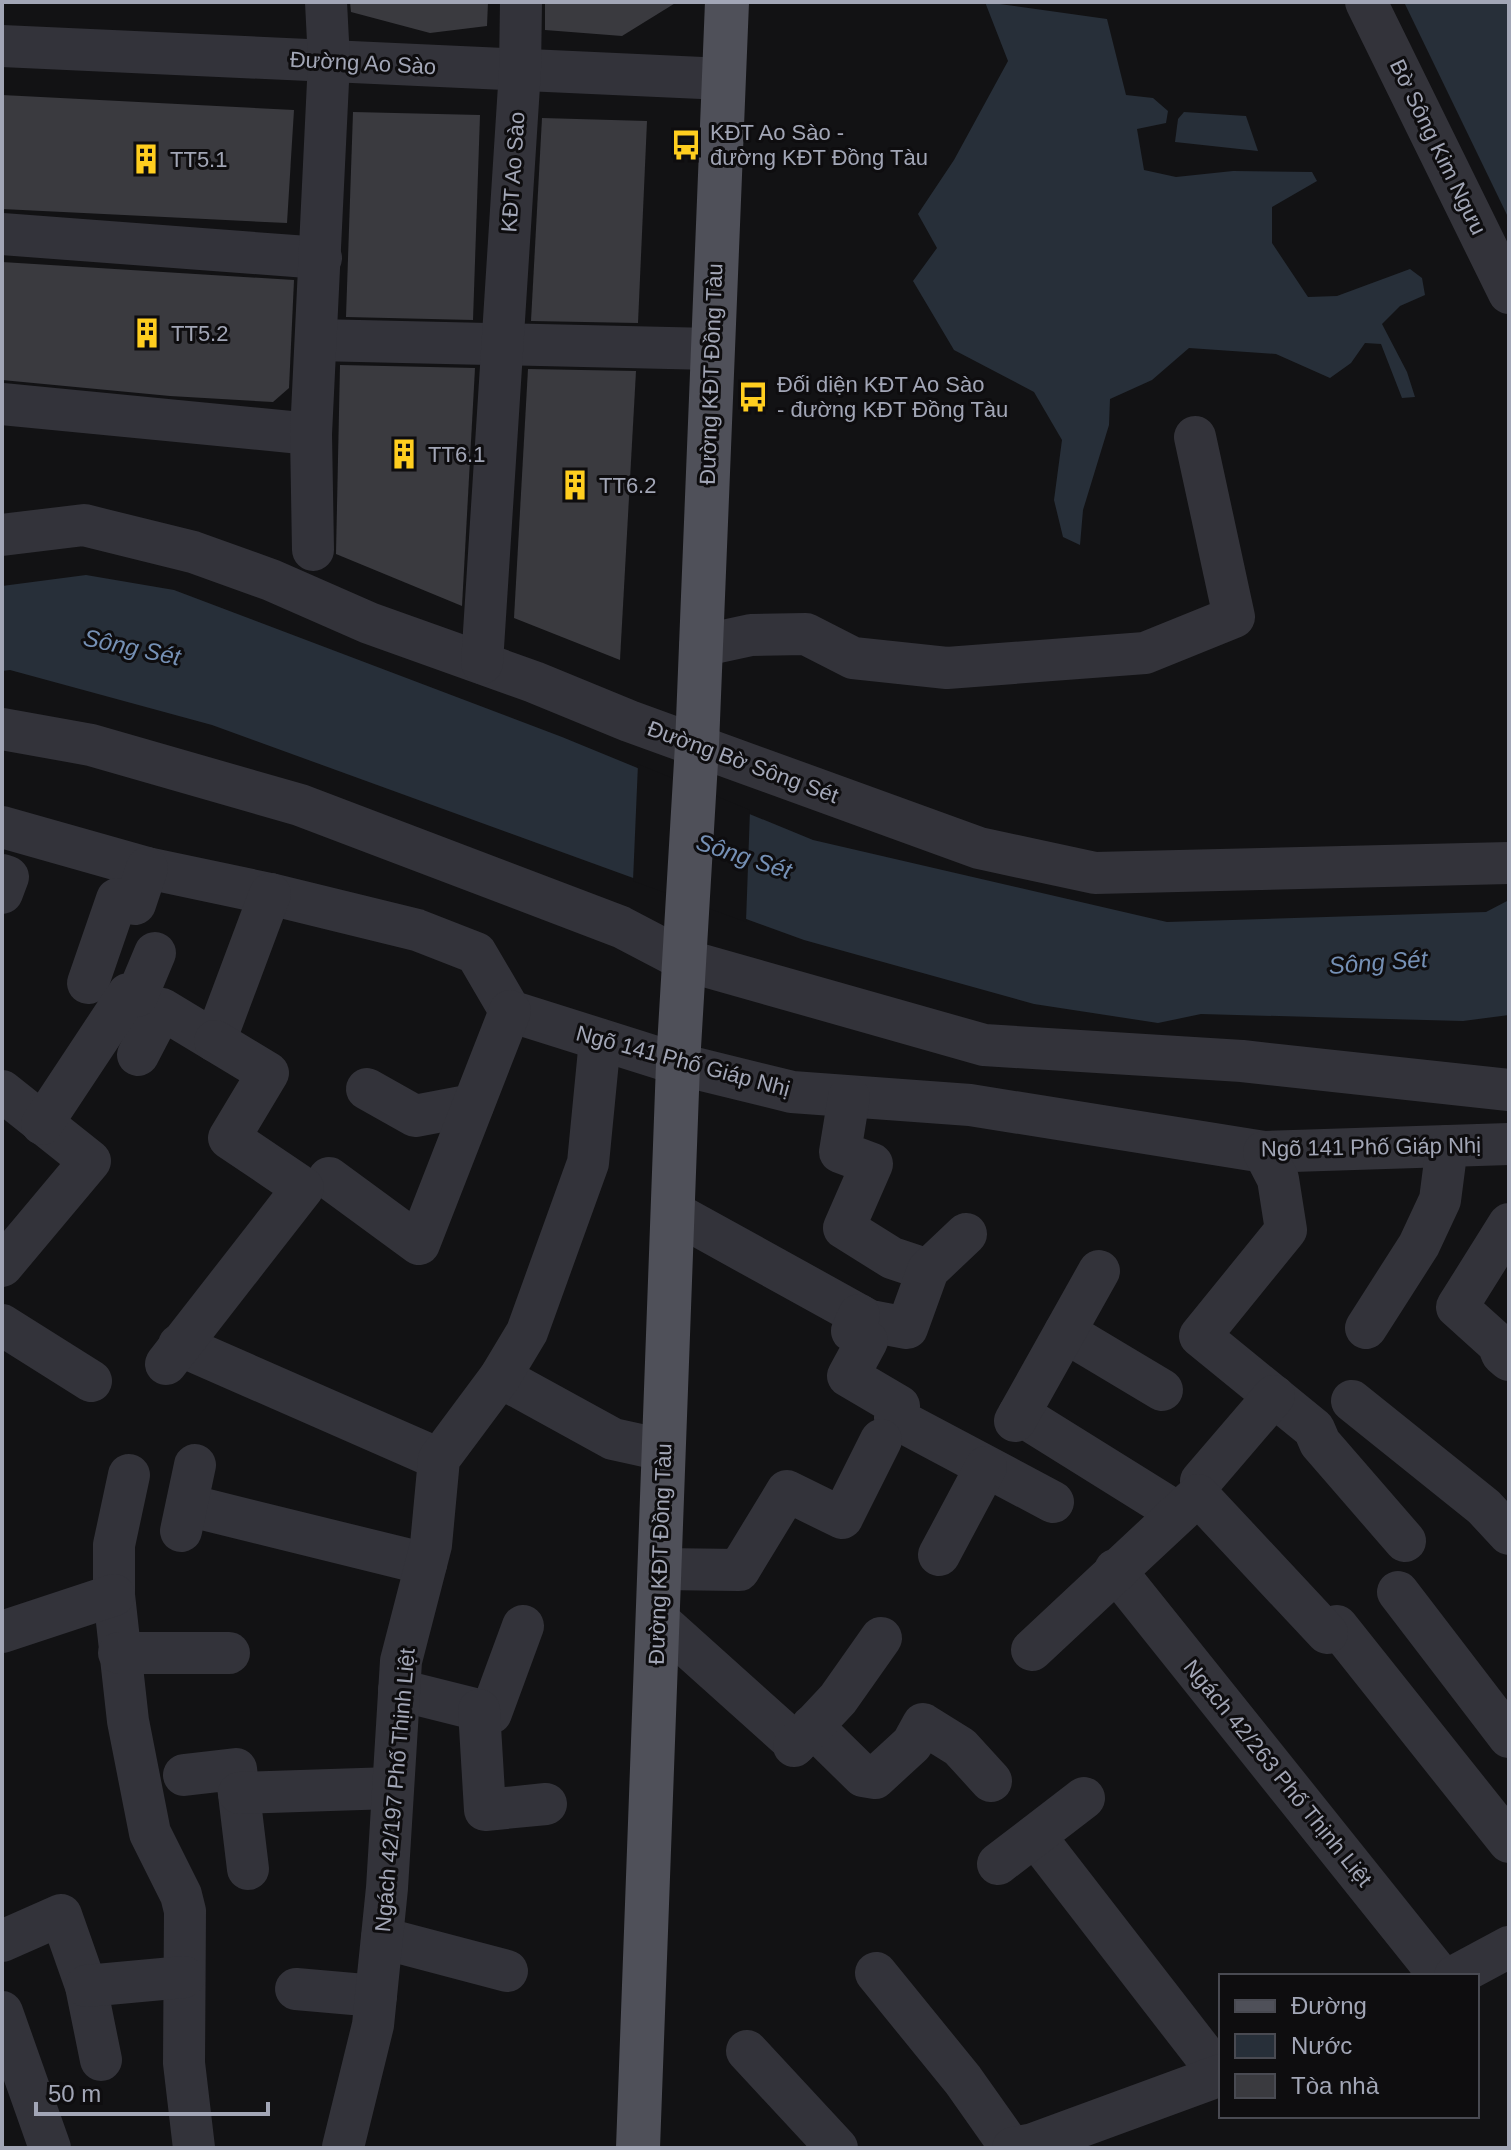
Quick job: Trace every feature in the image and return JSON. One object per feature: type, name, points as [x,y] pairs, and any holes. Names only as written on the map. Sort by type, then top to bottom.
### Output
[{"type":"main road","name":"Đường KĐT Đồng Tàu","points":[[638,2148],[678,1064],[697,756],[727,2]]},
{"type":"street","points":[[313,550],[311,434],[329,61],[326,2]]},
{"type":"street","name":"KĐT Ao Sào","points":[[482,663],[520,70],[521,2]]},
{"type":"street","name":"Bờ Sông Kim Ngưu","points":[[1366,2],[1509,293]]},
{"type":"street","name":"Đường Ao Sào","points":[[2,46],[724,79]]},
{"type":"street","points":[[2,234],[321,258]]},
{"type":"street","points":[[316,340],[712,349]]},
{"type":"street","points":[[2,404],[311,434]]},
{"type":"street","points":[[700,646],[751,635],[806,634],[853,658],[947,668],[1145,653],[1234,617],[1195,437]]},
{"type":"street","name":"Đường Bờ Sông Sét","points":[[2,535],[84,525],[193,552],[271,580],[369,623],[482,663],[697,756],[979,848],[1095,873],[1509,863]]},
{"type":"street","points":[[2,729],[91,745],[300,805],[621,927],[684,960],[984,1045],[1242,1061],[1509,1090]]},
{"type":"street","points":[[2,827],[147,868],[417,930],[476,953],[510,1011],[419,1244],[329,1178]]},
{"type":"street","points":[[88,983],[117,899],[135,904],[147,868]]},
{"type":"street","points":[[2,875],[8,877],[2,893]]},
{"type":"street","points":[[215,1041],[270,894]]},
{"type":"street","points":[[42,1124],[128,994],[137,996],[155,953]]},
{"type":"street","points":[[138,1055],[162,1009],[268,1073],[229,1138],[303,1188],[172,1354],[439,1459],[500,1377],[527,1332],[588,1163],[600,1040]]},
{"type":"street","name":"Ngõ 141 Phố Giáp Nhị","points":[[510,1011],[678,1064],[792,1092],[970,1105],[1264,1152],[1509,1144]]},
{"type":"street","points":[[367,1089],[415,1116],[473,1105]]},
{"type":"street","points":[[2,1266],[90,1161],[3,1094]]},
{"type":"street","points":[[849,1097],[840,1152],[872,1164],[844,1228],[892,1258],[928,1270]]},
{"type":"street","points":[[1366,1328],[1419,1245],[1440,1200],[1447,1146]]},
{"type":"street","points":[[1264,1152],[1278,1179],[1286,1230],[1200,1336],[1314,1429],[1320,1443],[1405,1541]]},
{"type":"street","points":[[673,1212],[865,1318],[907,1328],[928,1270],[966,1234]]},
{"type":"street","points":[[1509,1224],[1457,1307],[1498,1344],[1509,1360]]},
{"type":"street","points":[[1099,1271],[1017,1417],[1192,1496],[1332,1629],[1509,1842]]},
{"type":"street","points":[[865,1318],[852,1331],[867,1341],[848,1376],[899,1406],[895,1418],[1053,1502]]},
{"type":"street","points":[[2,1325],[91,1381]]},
{"type":"street","points":[[1065,1332],[1162,1390]]},
{"type":"street","points":[[500,1377],[613,1439],[663,1450]]},
{"type":"street","points":[[1320,1443],[1359,1392],[1484,1507],[1509,1534]]},
{"type":"street","points":[[1032,1650],[1192,1496],[1274,1396]]},
{"type":"street","points":[[661,1569],[739,1570],[787,1491],[842,1518],[881,1440]]},
{"type":"street","name":"Ngách 42/197 Phố Thịnh Liệt","points":[[344,2148],[373,2025],[401,1661],[431,1545],[439,1459]]},
{"type":"street","points":[[195,1465],[184,1518],[426,1564]]},
{"type":"street","points":[[939,1555],[986,1467]]},
{"type":"street","points":[[129,1475],[114,1545],[119,1653],[128,1721],[150,1833],[181,1895],[185,1911],[184,2063],[194,2148]]},
{"type":"street","name":"Ngách 42/263 Phố Thịnh Liệt","points":[[1115,1570],[1438,1974]]},
{"type":"street","points":[[1398,1592],[1509,1737]]},
{"type":"street","points":[[2,1632],[114,1595]]},
{"type":"street","points":[[659,1621],[795,1745],[863,1776],[875,1778],[912,1744],[923,1724],[960,1747],[991,1781]]},
{"type":"street","points":[[399,1690],[491,1713],[523,1626]]},
{"type":"street","points":[[795,1745],[838,1699],[881,1638]]},
{"type":"street","points":[[119,1653],[229,1653]]},
{"type":"street","points":[[479,1710],[485,1810],[546,1804]]},
{"type":"street","points":[[184,1775],[236,1769],[248,1869]]},
{"type":"street","points":[[239,1793],[392,1788]]},
{"type":"street","points":[[998,1864],[1084,1798]]},
{"type":"street","points":[[1035,1836],[1219,2072]]},
{"type":"street","points":[[2,1941],[61,1915],[86,1986],[101,2060]]},
{"type":"street","points":[[382,1938],[507,1971]]},
{"type":"street","points":[[1459,1974],[1509,1947]]},
{"type":"street","points":[[876,1973],[963,2080],[1012,2148],[1033,2144],[1219,2076]]},
{"type":"street","points":[[86,1986],[184,1977]]},
{"type":"street","points":[[296,1989],[376,1996]]},
{"type":"street","points":[[2,2012],[50,2148]]},
{"type":"street","points":[[747,2051],[837,2148]]},
{"type":"water","points":[[985,2],[1107,19],[1126,95],[1153,98],[1168,111],[1166,123],[1137,129],[1144,170],[1176,177],[1233,171],[1312,172],[1317,181],[1272,207],[1272,243],[1308,297],[1337,296],[1410,269],[1422,278],[1425,295],[1400,306],[1382,324],[1407,372],[1415,397],[1402,398],[1381,344],[1365,343],[1351,363],[1330,378],[1276,354],[1189,348],[1152,380],[1110,399],[1109,425],[1083,510],[1080,545],[1063,537],[1054,500],[1062,440],[1034,392],[954,350],[913,281],[937,248],[918,214],[954,160],[1008,61]]},
{"type":"water","points":[[1404,2],[1509,2],[1509,219]]},
{"type":"water","points":[[1184,112],[1246,116],[1258,151],[1175,142],[1178,119]]},
{"type":"water","name":"Sông Sét","points":[[86,575],[174,590],[562,737],[813,840],[1167,922],[1486,912],[1509,900],[1509,1015],[1463,1021],[1201,1014],[1158,1023],[1034,1004],[804,940],[212,725],[10,670],[2,671],[2,586]]},
{"type":"pier","points":[[638,764],[750,810],[746,922],[633,881]]},
{"type":"building","points":[[350,2],[488,2],[487,26],[430,33],[351,12]]},
{"type":"building","points":[[545,2],[677,2],[622,36],[545,30]]},
{"type":"building","name":"TT5.1","points":[[2,95],[294,110],[287,223],[2,209]]},
{"type":"building","points":[[353,112],[480,115],[473,320],[346,317]]},
{"type":"building","points":[[542,118],[647,121],[638,323],[531,321]]},
{"type":"building","name":"TT5.2","points":[[2,262],[294,280],[289,388],[273,402],[2,380]]},
{"type":"building","name":"TT6.1","points":[[340,365],[475,368],[462,606],[336,554]]},
{"type":"building","name":"TT6.2","points":[[528,369],[636,371],[620,660],[514,618]]},
{"type":"place","name":"KĐT Ao Sào - đường KĐT Đồng Tàu","points":[[686,145]]},
{"type":"place","name":"TT5.1","points":[[146,159]]},
{"type":"place","name":"TT5.2","points":[[147,333]]},
{"type":"place","name":"Đối diện KĐT Ao Sào - đường KĐT Đồng Tàu","points":[[753,397]]},
{"type":"place","name":"TT6.1","points":[[404,454]]},
{"type":"place","name":"TT6.2","points":[[575,485]]}]
